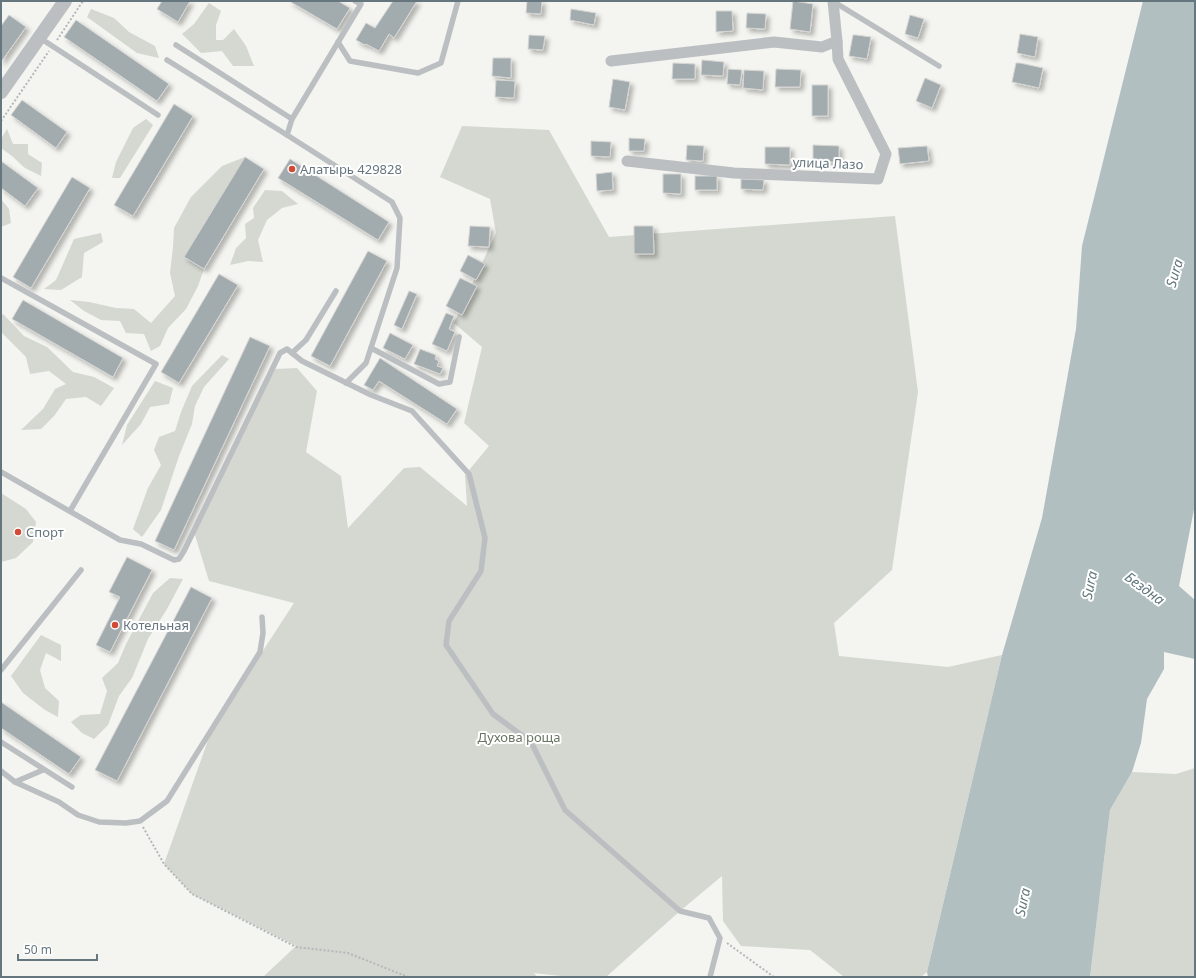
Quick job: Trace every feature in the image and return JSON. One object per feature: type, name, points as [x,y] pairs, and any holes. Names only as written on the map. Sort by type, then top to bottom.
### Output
[{"type":"street","points":[[1,92],[65,1]]},
{"type":"street","name":"улица Лазо","points":[[627,161],[734,173],[878,179],[886,154],[838,59],[833,1]]},
{"type":"street","points":[[611,61],[774,42],[822,47],[837,40]]},
{"type":"lane","points":[[288,135],[292,119],[361,4],[355,1]]},
{"type":"lane","points":[[338,42],[350,61],[418,73],[441,63],[458,1]]},
{"type":"lane","points":[[833,1],[939,66]]},
{"type":"lane","points":[[39,38],[158,115]]},
{"type":"lane","points":[[176,45],[292,119]]},
{"type":"lane","points":[[167,60],[392,202],[400,218],[397,268],[366,363],[346,383]]},
{"type":"lane","points":[[1,278],[156,364],[70,511]]},
{"type":"lane","points":[[292,353],[306,340],[336,291]]},
{"type":"lane","points":[[371,348],[439,384],[450,382],[459,337]]},
{"type":"lane","points":[[1,472],[120,540],[141,544],[174,560],[179,559],[184,550],[280,352],[286,349],[302,361],[371,396],[412,411],[469,474],[485,538],[481,571],[449,621],[446,645],[493,714],[531,742],[566,810],[680,911],[709,918],[720,938],[710,977]]},
{"type":"lane","points":[[1,670],[81,570]]},
{"type":"lane","points":[[1,771],[16,782],[59,802],[78,815],[100,822],[140,822],[167,801],[260,652],[264,633],[262,617]]},
{"type":"lane","points":[[1,742],[72,787]]},
{"type":"lane","points":[[16,782],[43,770]]},
{"type":"path","points":[[1,121],[83,1]]},
{"type":"path","points":[[140,822],[164,864],[192,894],[296,947],[348,953],[408,977]]},
{"type":"path","points":[[720,938],[774,977]]},
{"type":"green space","points":[[209,3],[221,11],[216,25],[216,40],[223,40],[234,29],[246,46],[254,66],[233,66],[222,51],[201,53],[182,34],[194,24]]},
{"type":"green space","points":[[91,9],[114,18],[129,32],[155,46],[159,58],[137,53],[87,17]]},
{"type":"green space","points":[[146,119],[153,125],[120,178],[112,178],[116,162],[133,128]]},
{"type":"green space","name":"Духова роща","points":[[462,126],[549,130],[609,237],[895,216],[918,392],[892,570],[834,623],[839,656],[948,667],[1002,655],[927,972],[921,977],[844,977],[810,950],[741,946],[723,921],[722,876],[606,977],[570,977],[534,973],[537,977],[263,977],[296,946],[192,894],[164,864],[212,729],[294,603],[209,581],[194,532],[275,369],[297,368],[317,391],[306,452],[341,476],[348,528],[404,468],[420,467],[467,506],[465,475],[489,446],[464,423],[482,347],[454,323],[496,233],[490,199],[440,177]]},
{"type":"green space","points":[[7,129],[13,144],[28,144],[28,154],[42,163],[41,176],[25,168],[1,148],[1,139]]},
{"type":"green space","points":[[245,157],[184,257],[204,269],[198,286],[186,309],[168,328],[160,346],[151,351],[144,334],[126,333],[120,321],[101,320],[84,311],[70,300],[89,302],[116,308],[134,309],[151,323],[175,296],[170,273],[174,228],[191,197],[222,166]]},
{"type":"green space","points":[[265,190],[282,191],[298,204],[282,208],[267,220],[258,240],[263,262],[248,261],[230,265],[236,248],[246,238],[245,224],[254,218],[253,208]]},
{"type":"green space","points":[[1,199],[9,209],[11,223],[1,227]]},
{"type":"green space","points":[[101,233],[103,242],[84,253],[82,277],[61,290],[44,289],[56,280],[74,239]]},
{"type":"green space","points":[[3,314],[24,336],[47,347],[73,372],[94,377],[114,388],[101,406],[86,397],[66,399],[54,416],[41,429],[21,430],[43,409],[55,389],[66,384],[49,371],[30,374],[26,357],[1,332],[1,316]]},
{"type":"green space","points":[[222,355],[229,359],[204,387],[195,406],[192,424],[179,456],[161,510],[142,537],[133,529],[148,488],[161,465],[154,450],[159,437],[175,431],[192,386]]},
{"type":"green space","points":[[155,381],[173,388],[169,404],[150,407],[141,424],[122,445],[127,425]]},
{"type":"green space","name":"Спорт","points":[[1,493],[26,509],[36,522],[33,542],[16,558],[1,562]]},
{"type":"green space","points":[[170,578],[183,579],[167,609],[148,639],[132,678],[119,696],[108,725],[94,739],[82,733],[71,722],[81,715],[100,714],[107,691],[102,678],[118,663],[126,644],[153,593]]},
{"type":"green space","points":[[41,635],[61,645],[61,661],[46,653],[40,670],[45,688],[59,701],[58,717],[45,710],[23,693],[11,676]]},
{"type":"green space","points":[[1195,768],[1195,977],[1090,977],[1110,810],[1132,772],[1176,774]]},
{"type":"water","points":[[1143,1],[1195,1],[1195,504],[1179,586],[1195,600],[1195,659],[1164,652],[1164,669],[1147,699],[1141,743],[1132,772],[1110,810],[1090,977],[928,977],[927,972],[1002,655],[1042,518],[1076,329],[1082,246]]},
{"type":"building","points":[[162,1],[190,1],[178,22],[157,9]]},
{"type":"building","points":[[289,1],[338,1],[350,8],[337,29]]},
{"type":"building","points":[[393,1],[417,1],[394,38],[389,34],[379,51],[356,40],[366,23],[375,28]]},
{"type":"building","points":[[527,1],[542,1],[541,14],[526,13]]},
{"type":"building","points":[[793,1],[813,4],[810,32],[790,29]]},
{"type":"building","points":[[571,9],[596,13],[594,25],[570,20]]},
{"type":"building","points":[[716,11],[732,11],[733,31],[716,32]]},
{"type":"building","points":[[747,13],[766,14],[765,29],[746,28]]},
{"type":"building","points":[[9,15],[26,27],[1,62],[1,26]]},
{"type":"building","points":[[910,15],[924,19],[918,38],[905,34]]},
{"type":"building","points":[[76,20],[169,84],[157,101],[64,37]]},
{"type":"building","points":[[1020,34],[1038,37],[1035,57],[1017,53]]},
{"type":"building","points":[[529,35],[545,36],[543,50],[528,49]]},
{"type":"building","points":[[853,35],[871,37],[867,59],[849,56]]},
{"type":"building","points":[[493,58],[511,58],[511,78],[492,76]]},
{"type":"building","points":[[702,60],[724,62],[723,76],[701,75]]},
{"type":"building","points":[[673,63],[695,64],[695,79],[672,79]]},
{"type":"building","points":[[1016,63],[1043,68],[1039,88],[1012,82]]},
{"type":"building","points":[[728,69],[742,70],[740,85],[727,84]]},
{"type":"building","points":[[776,69],[801,70],[800,87],[775,87]]},
{"type":"building","points":[[744,70],[764,71],[763,90],[743,88]]},
{"type":"building","points":[[925,78],[941,85],[932,108],[916,101]]},
{"type":"building","points":[[613,79],[630,82],[625,110],[609,107]]},
{"type":"building","points":[[496,80],[515,81],[514,98],[495,97]]},
{"type":"building","points":[[812,85],[828,85],[828,116],[812,116]]},
{"type":"building","points":[[22,100],[67,132],[56,148],[11,115]]},
{"type":"building","points":[[174,104],[193,116],[133,216],[114,205]]},
{"type":"building","points":[[629,138],[645,139],[644,151],[629,151]]},
{"type":"building","points":[[591,141],[611,142],[610,157],[591,156]]},
{"type":"building","points":[[687,145],[704,146],[703,161],[686,160]]},
{"type":"building","points":[[813,145],[839,146],[839,162],[813,162]]},
{"type":"building","points":[[927,146],[929,161],[900,164],[898,148]]},
{"type":"building","points":[[765,147],[790,147],[790,165],[765,164]]},
{"type":"building","points":[[245,157],[264,169],[204,269],[184,257]]},
{"type":"building","points":[[290,159],[389,222],[378,240],[278,178]]},
{"type":"building","points":[[1,161],[38,188],[25,206],[1,188]]},
{"type":"building","points":[[612,172],[613,190],[597,191],[596,174]]},
{"type":"building","points":[[663,174],[681,174],[681,194],[663,193]]},
{"type":"building","points":[[695,176],[717,176],[717,190],[695,190]]},
{"type":"building","points":[[72,177],[90,188],[31,288],[13,277]]},
{"type":"building","points":[[741,179],[764,180],[763,190],[741,189]]},
{"type":"building","points":[[470,226],[490,227],[489,247],[468,246]]},
{"type":"building","points":[[634,226],[653,226],[654,254],[634,254]]},
{"type":"building","points":[[368,251],[387,261],[330,366],[311,356]]},
{"type":"building","points":[[468,255],[485,264],[476,280],[460,271]]},
{"type":"building","points":[[219,274],[238,285],[179,383],[161,372]]},
{"type":"building","points":[[460,278],[477,286],[462,315],[446,306]]},
{"type":"building","points":[[409,291],[417,294],[402,329],[394,325]]},
{"type":"building","points":[[23,300],[123,358],[113,377],[12,319]]},
{"type":"building","points":[[446,313],[454,316],[449,329],[455,332],[447,351],[432,344]]},
{"type":"building","points":[[390,333],[413,345],[405,359],[383,348]]},
{"type":"building","points":[[250,337],[270,346],[174,550],[155,541]]},
{"type":"building","points":[[420,349],[436,355],[435,359],[439,361],[437,366],[443,368],[440,374],[414,364]]},
{"type":"building","points":[[380,358],[457,409],[447,424],[379,381],[373,390],[364,385]]},
{"type":"building","name":"Котельная","points":[[127,557],[152,570],[110,652],[96,645],[120,597],[109,592]]},
{"type":"building","points":[[191,587],[212,598],[117,781],[95,770]]},
{"type":"building","points":[[1,702],[81,757],[69,774],[1,728]]},
{"type":"place","name":"Алатырь 429828","points":[[292,169]]},
{"type":"place","name":"Спорт","points":[[18,532]]},
{"type":"place","name":"Котельная","points":[[115,625]]},
{"type":"water label","name":"Sura","points":[[1174,273]]},
{"type":"water label","name":"Sura","points":[[1089,585]]},
{"type":"water label","name":"Бездна","points":[[1145,588]]},
{"type":"water label","name":"Sura","points":[[1022,902]]}]
